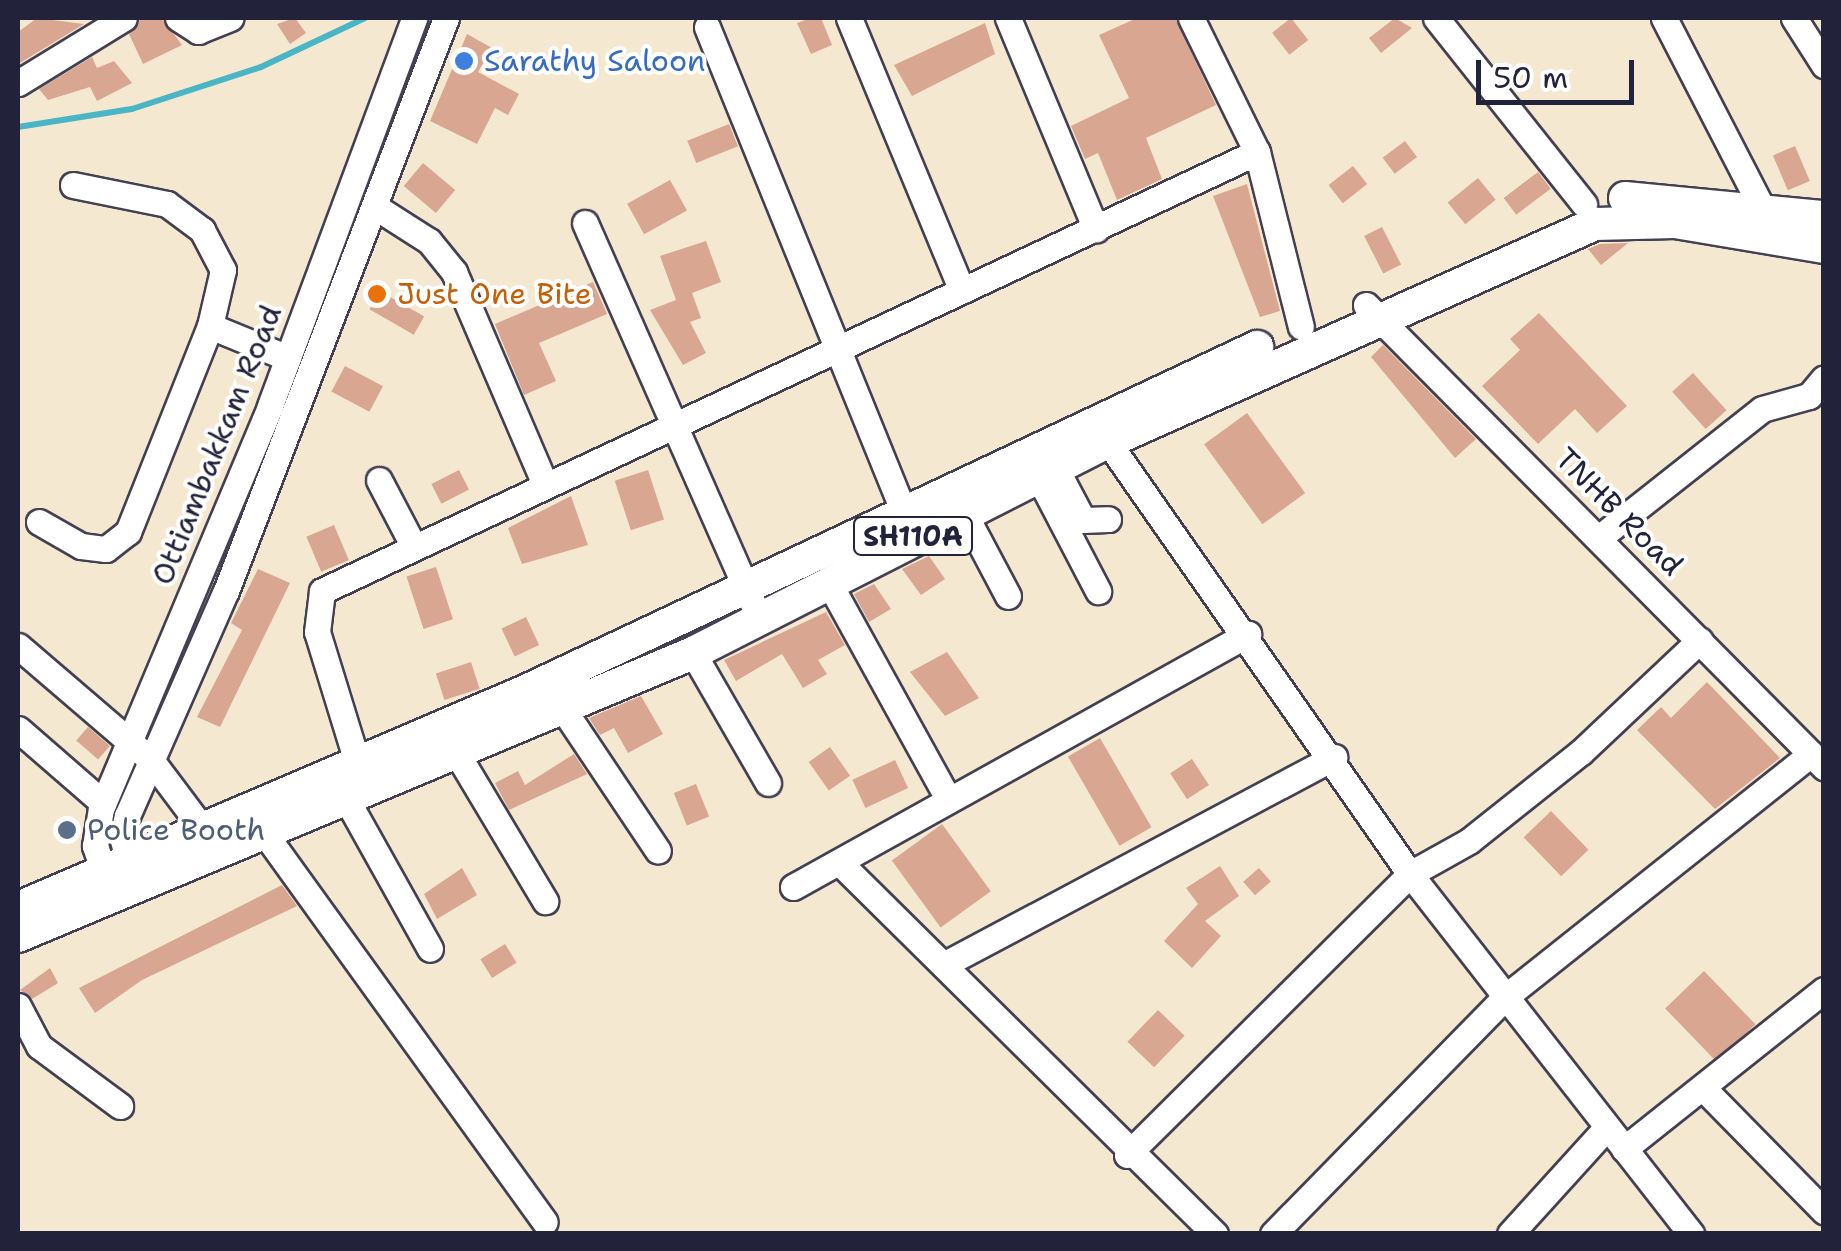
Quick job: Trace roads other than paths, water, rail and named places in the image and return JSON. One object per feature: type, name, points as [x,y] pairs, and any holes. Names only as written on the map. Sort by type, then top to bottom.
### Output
[{"type":"main road","name":"SH110A","points":[[19,912],[265,834],[693,653],[752,602],[829,583],[963,511],[1584,204],[1638,196],[1824,217]]},
{"type":"main road","name":"SH110A","points":[[120,877],[202,828],[752,602],[905,516],[1301,327],[1372,310],[1595,224],[1675,222],[1824,247]]},
{"type":"street","points":[[18,83],[124,18]]},
{"type":"street","points":[[178,18],[198,31],[231,18]]},
{"type":"street","name":"Ottiambakkam Road","points":[[120,877],[94,828],[288,358],[414,18]]},
{"type":"street","points":[[849,18],[962,291]]},
{"type":"street","points":[[1008,18],[1096,229]]},
{"type":"street","points":[[1191,18],[1256,152],[1301,327]]},
{"type":"street","points":[[1436,18],[1584,204]]},
{"type":"street","points":[[1664,18],[1763,210]]},
{"type":"street","points":[[1794,18],[1824,66]]},
{"type":"street","name":"Ottiambakkam Road","points":[[120,877],[122,837],[151,760],[442,27]]},
{"type":"street","points":[[707,27],[834,352],[905,516]]},
{"type":"street","points":[[358,765],[314,611],[322,591],[412,543],[834,352],[1256,152]]},
{"type":"street","points":[[39,522],[80,546],[106,549],[128,532],[210,326],[223,270],[202,230],[167,204],[73,185]]},
{"type":"street","points":[[374,206],[429,241],[454,272],[545,484]]},
{"type":"street","points":[[584,223],[752,602]]},
{"type":"street","name":"TNHB Road","points":[[1372,310],[1817,761]]},
{"type":"street","points":[[210,326],[288,358]]},
{"type":"street","points":[[1600,537],[1762,409],[1819,394]]},
{"type":"street","points":[[1108,442],[1334,757],[1410,874],[1691,1234]]},
{"type":"street","points":[[1046,472],[1082,520],[1108,519]]},
{"type":"street","points":[[1046,472],[1098,591]]},
{"type":"street","points":[[379,480],[412,543]]},
{"type":"street","points":[[963,511],[1008,596]]},
{"type":"street","points":[[829,583],[948,799]]},
{"type":"street","points":[[793,887],[1248,634]]},
{"type":"street","points":[[1127,1155],[1410,874],[1468,841],[1581,752],[1700,640]]},
{"type":"street","points":[[18,646],[151,760],[202,828]]},
{"type":"street","points":[[693,653],[768,783]]},
{"type":"street","points":[[561,706],[658,851]]},
{"type":"street","points":[[18,729],[103,803]]},
{"type":"street","points":[[456,752],[545,901]]},
{"type":"street","points":[[945,964],[1334,757]]},
{"type":"street","points":[[1273,1234],[1504,998],[1817,761]]},
{"type":"street","points":[[348,802],[430,949]]},
{"type":"street","points":[[265,834],[546,1222]]},
{"type":"street","points":[[838,862],[945,964],[1127,1155],[1215,1234]]},
{"type":"street","points":[[1624,1149],[1824,990]]},
{"type":"street","points":[[18,1006],[40,1046],[120,1106]]},
{"type":"street","points":[[1703,1088],[1824,1211]]},
{"type":"street","points":[[1510,1234],[1606,1127]]},
{"type":"waterway","points":[[18,127],[132,109],[261,67],[365,18]]},
{"type":"place","name":"Sarathy Saloon","points":[[464,61]]},
{"type":"place","name":"Just One Bite","points":[[377,294]]},
{"type":"place","name":"Police Booth","points":[[67,830]]}]
